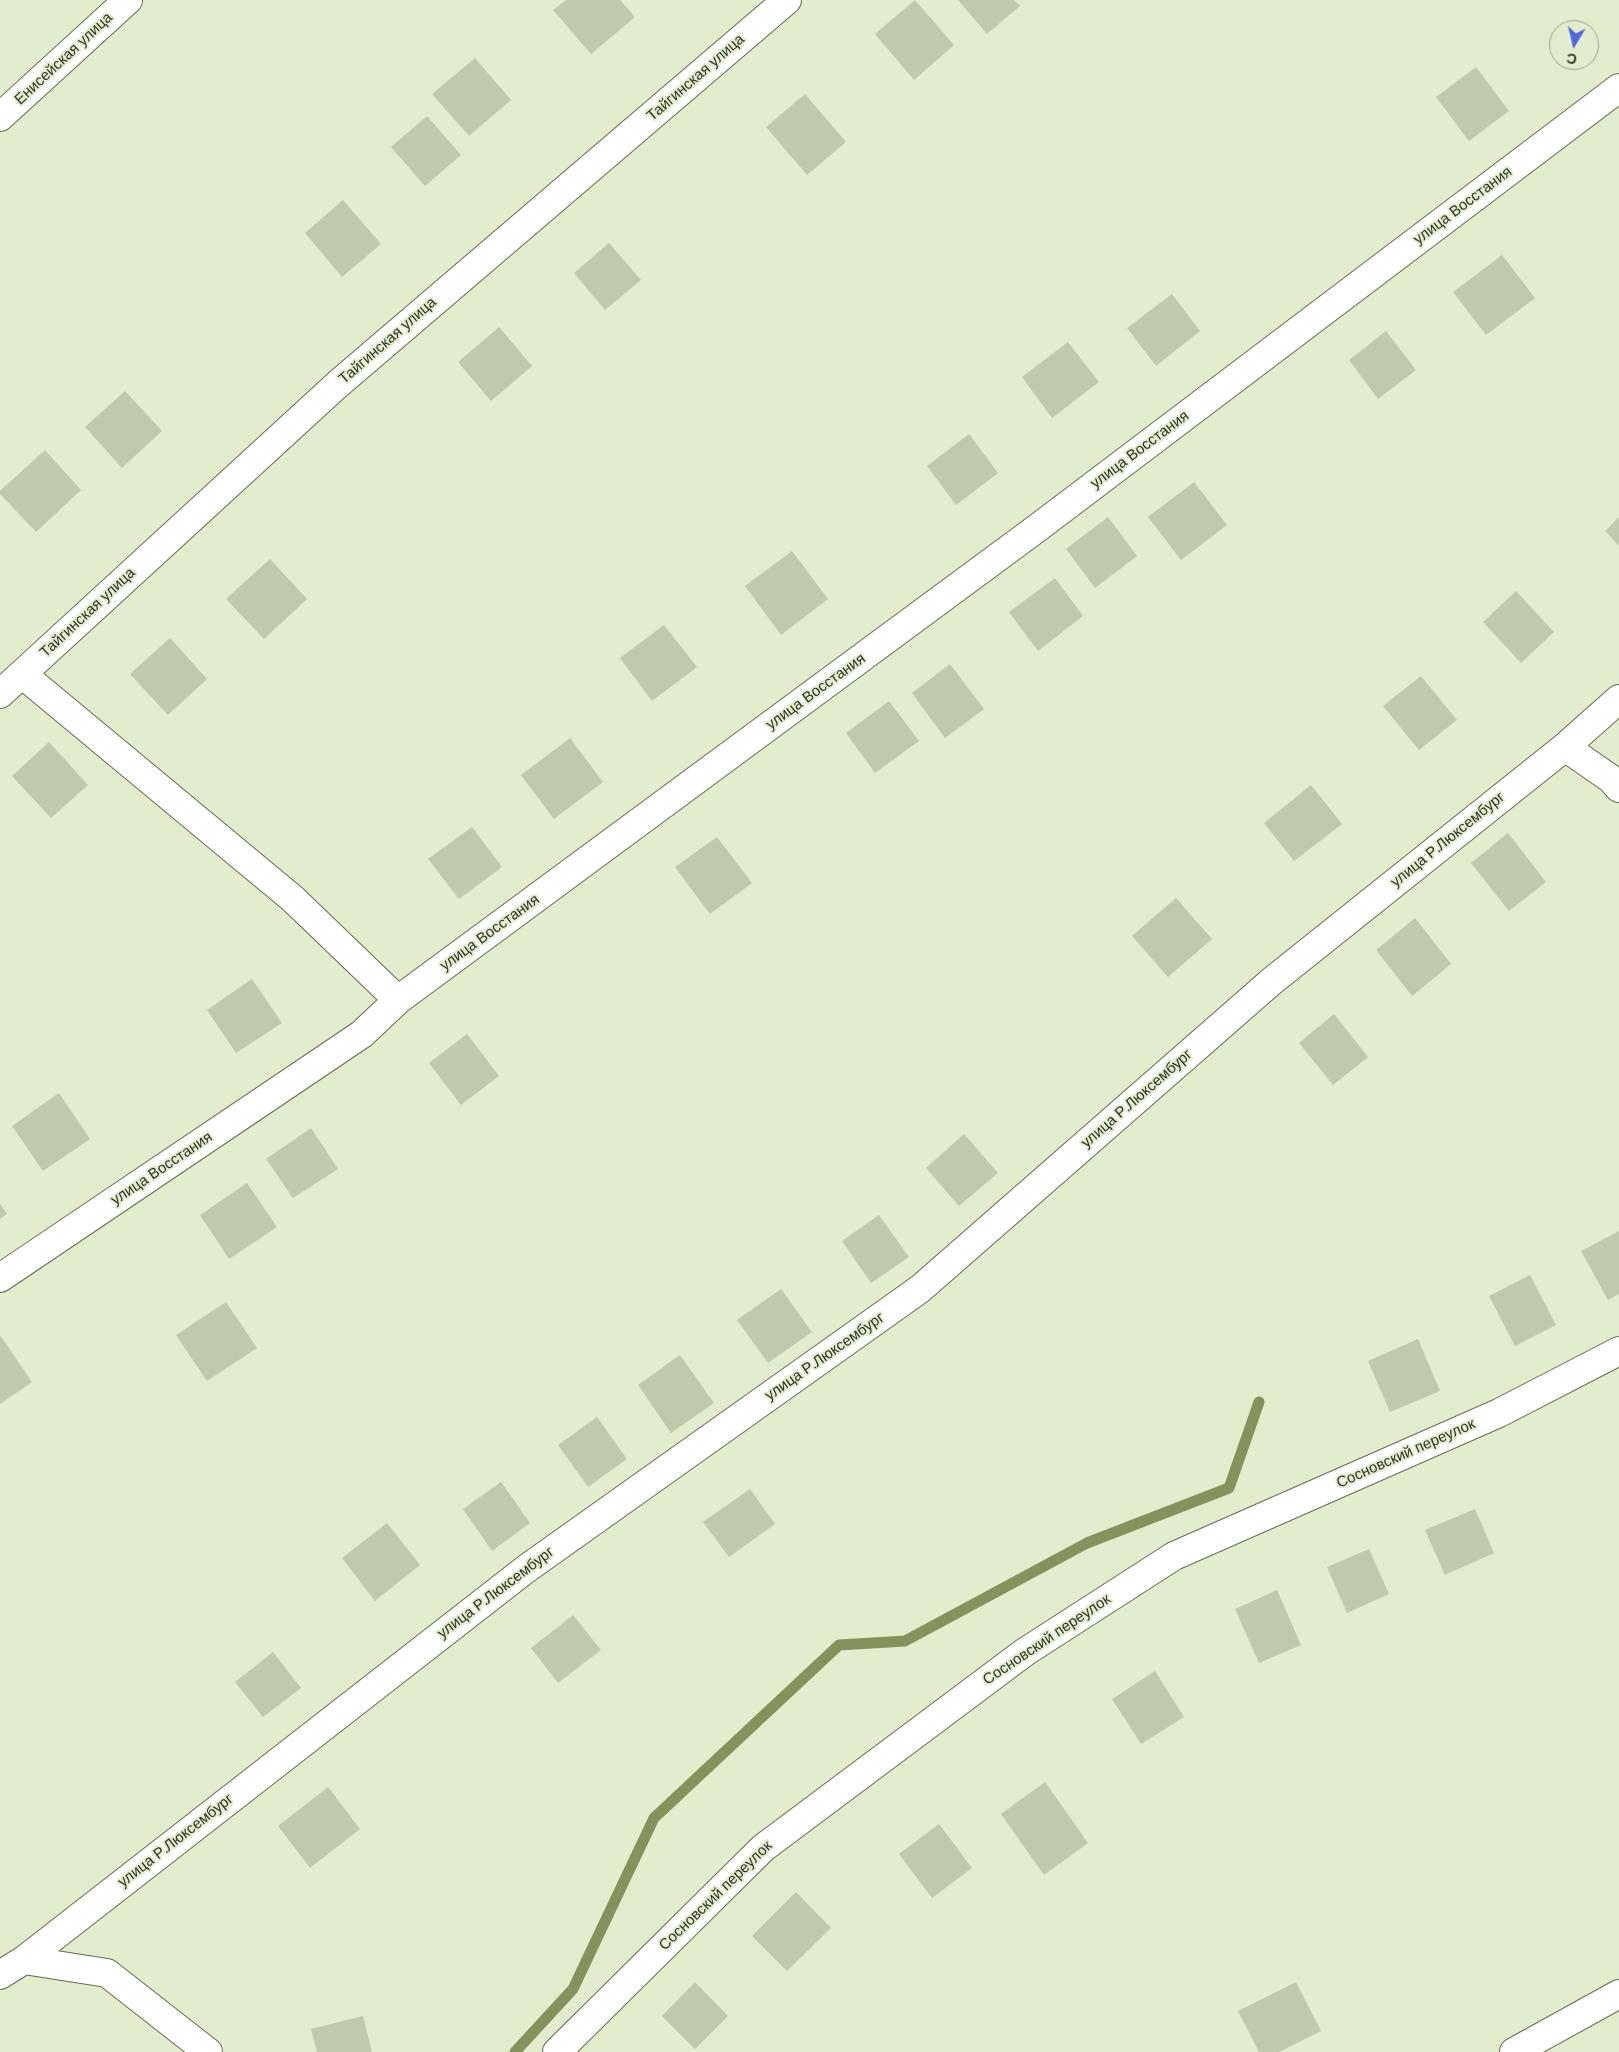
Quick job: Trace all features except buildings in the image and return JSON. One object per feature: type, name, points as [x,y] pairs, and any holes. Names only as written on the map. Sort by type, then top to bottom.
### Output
[{"type":"street","name":"Енисейская улица","points":[[0,117],[128,0]]},
{"type":"street","name":"Тайгинская улица","points":[[0,694],[338,384],[787,0]]},
{"type":"street","name":"улица Восстания","points":[[0,1278],[362,1034],[398,1000],[1036,530],[1619,88]]},
{"type":"street","points":[[22,674],[293,899],[398,1000]]},
{"type":"street","name":"улица Р.Люксембург","points":[[0,1976],[24,1960],[526,1569],[920,1289],[1272,981],[1565,747],[1619,699]]},
{"type":"street","points":[[1565,747],[1611,779],[1619,788]]},
{"type":"street","name":"Сосновский переулок","points":[[557,2052],[763,1848],[1025,1652],[1174,1556],[1499,1414],[1619,1351]]},
{"type":"street","points":[[24,1960],[107,1973],[208,2052]]},
{"type":"street","points":[[1514,2052],[1619,1994]]},
{"type":"waterway","points":[[515,2052],[573,1989],[654,1818],[839,1645],[905,1641],[1087,1543],[1229,1488],[1259,1402]]}]
